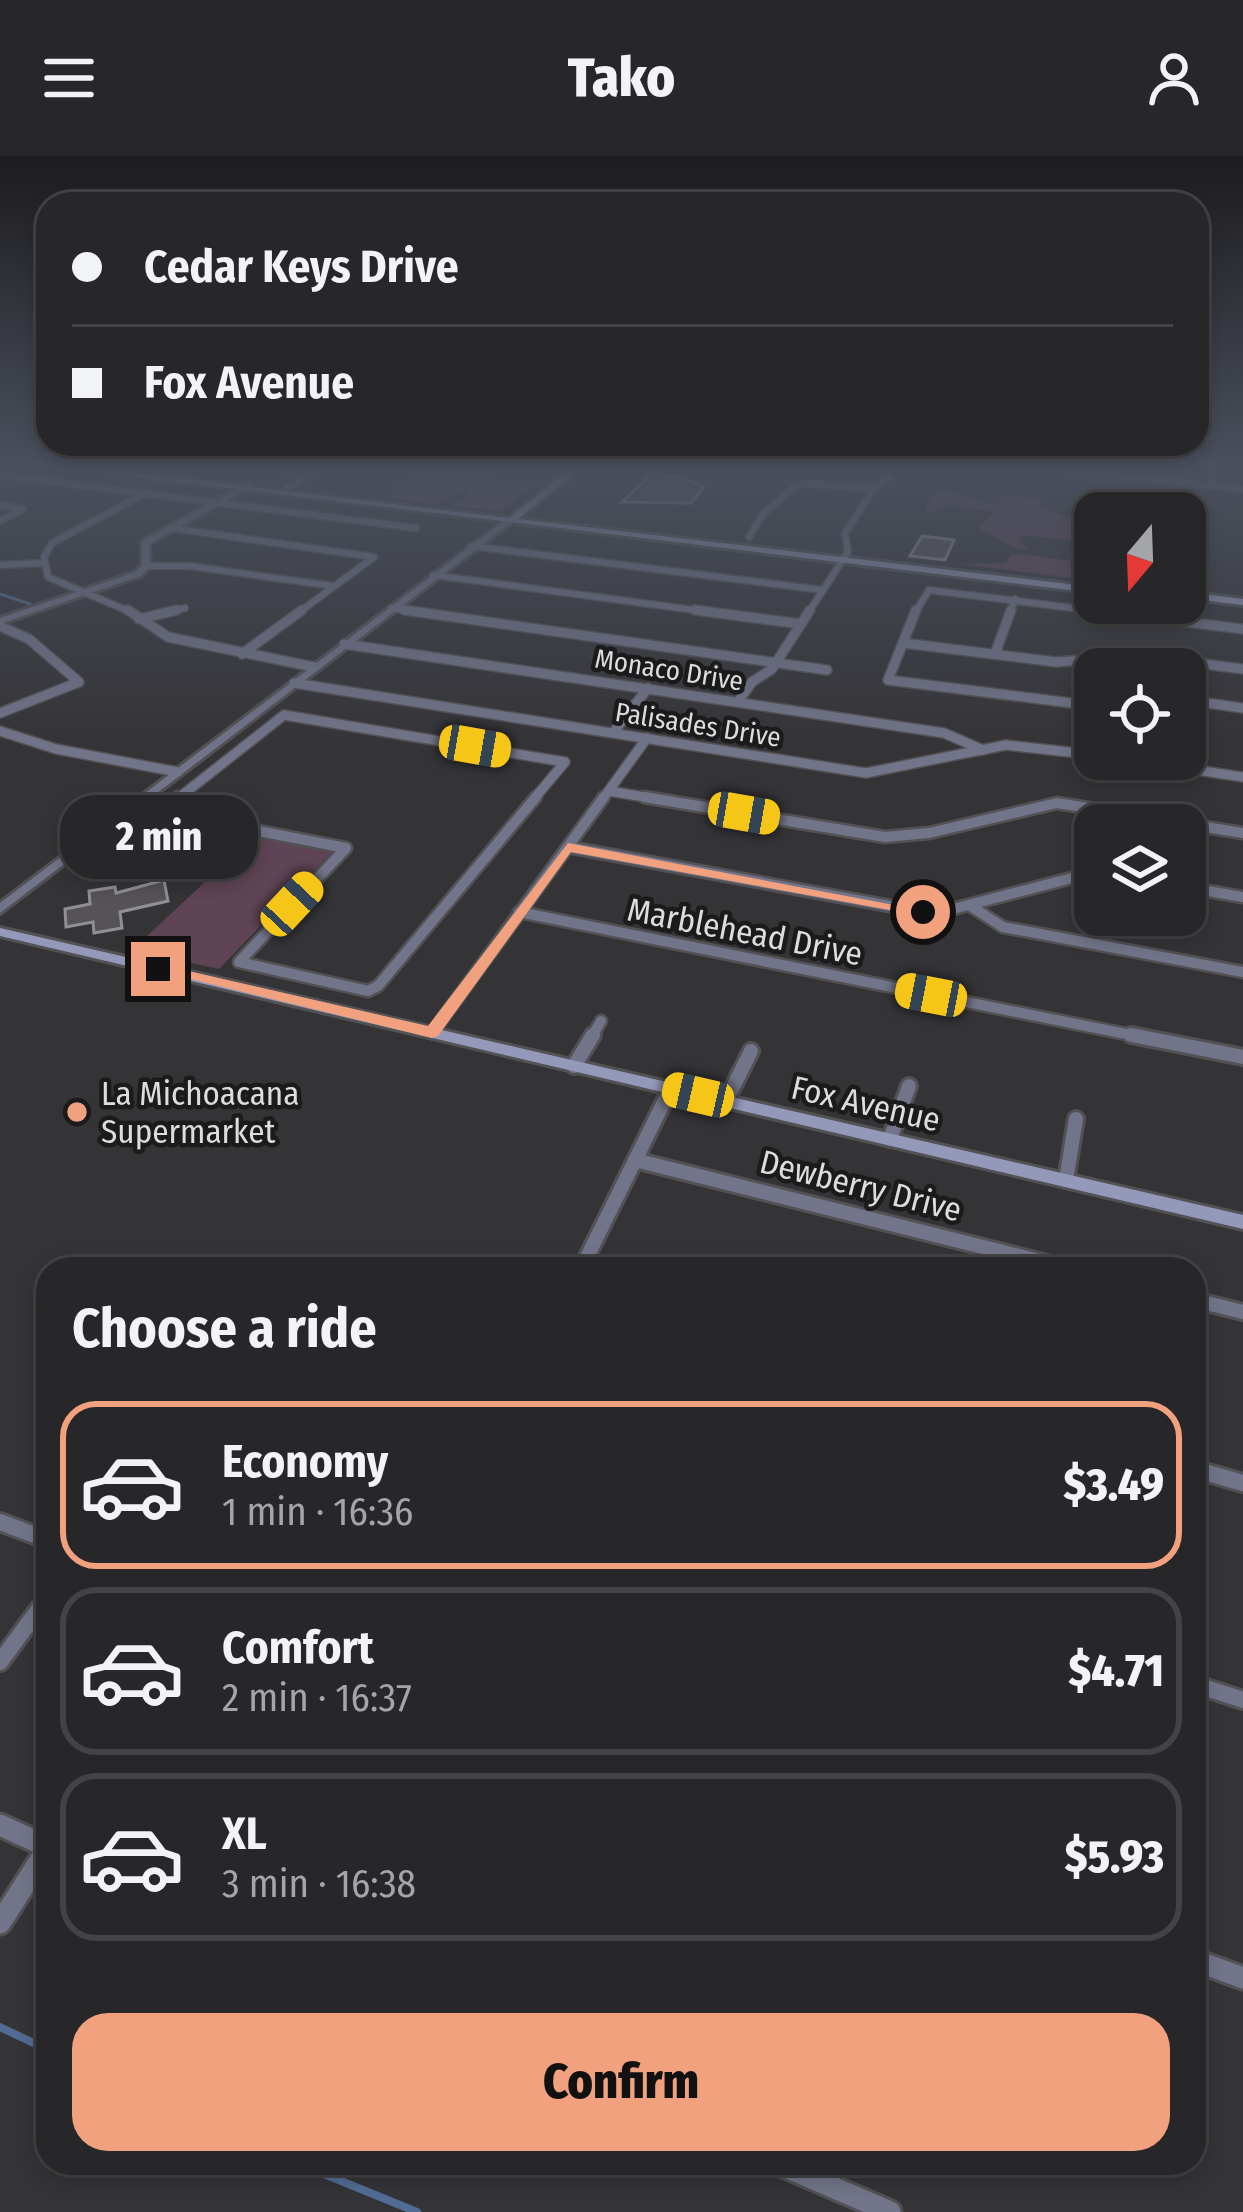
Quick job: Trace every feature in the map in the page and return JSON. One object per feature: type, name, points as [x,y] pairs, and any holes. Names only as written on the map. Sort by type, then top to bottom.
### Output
[{"type":"main road","points":[[875,560],[1074,585]]},
{"type":"main road","points":[[1206,601],[1243,605]]},
{"type":"main road","name":"Fox Avenue","points":[[0,932],[1243,1222]]},
{"type":"street","points":[[45,560],[48,577],[124,608],[168,637],[314,667]]},
{"type":"street","points":[[145,560],[146,566]]},
{"type":"street","points":[[242,654],[370,560]]},
{"type":"street","points":[[0,909],[453,560]]},
{"type":"street","points":[[583,560],[823,590]]},
{"type":"street","points":[[738,702],[752,682],[776,663],[842,560]]},
{"type":"street","points":[[0,565],[44,563]]},
{"type":"street","points":[[0,624],[135,576],[146,566],[190,566],[333,586]]},
{"type":"street","points":[[433,575],[801,624]]},
{"type":"street","points":[[1074,604],[929,590],[922,595],[888,680],[1074,703]]},
{"type":"street","points":[[995,654],[1015,599]]},
{"type":"street","points":[[139,619],[185,608]]},
{"type":"street","points":[[391,608],[827,670]]},
{"type":"street","points":[[1206,622],[1243,629]]},
{"type":"street","points":[[0,624],[29,639],[79,682],[0,712]]},
{"type":"street","points":[[903,643],[1056,662],[1142,656],[1243,669]]},
{"type":"street","name":"Monaco Drive","points":[[344,644],[959,736],[983,750]]},
{"type":"street","name":"Palisades Drive","points":[[294,682],[880,773],[1018,744],[1074,752]]},
{"type":"street","points":[[613,733],[648,688]]},
{"type":"street","points":[[1206,703],[1243,708]]},
{"type":"street","points":[[296,715],[565,762],[378,986],[368,991],[238,962],[346,848],[165,812],[179,796],[269,725],[296,715]]},
{"type":"street","points":[[244,721],[269,725]]},
{"type":"street","points":[[0,731],[56,749],[178,772]]},
{"type":"street","points":[[432,1033],[646,738]]},
{"type":"street","points":[[1206,771],[1243,777]]},
{"type":"street","points":[[154,791],[179,796]]},
{"type":"street","points":[[609,791],[886,836],[924,835],[1057,803],[1243,833]]},
{"type":"street","points":[[568,848],[923,912],[1074,878]]},
{"type":"street","points":[[1206,891],[1243,897]]},
{"type":"street","points":[[969,905],[1004,927],[1243,972]]},
{"type":"street","name":"Marblehead Drive","points":[[519,912],[1243,1057]]},
{"type":"street","points":[[261,993],[280,972]]},
{"type":"street","points":[[574,1066],[602,1021]]},
{"type":"street","points":[[726,1101],[751,1051]]},
{"type":"street","points":[[890,1139],[909,1086]]},
{"type":"street","points":[[587,1257],[671,1088]]},
{"type":"street","points":[[1066,1180],[1076,1119]]},
{"type":"street","name":"Dewberry Drive","points":[[635,1160],[1023,1257]]},
{"type":"street","points":[[1206,1303],[1243,1312]]},
{"type":"street","points":[[1206,1472],[1243,1483]]},
{"type":"street","points":[[0,1522],[36,1536]]},
{"type":"street","points":[[0,1663],[36,1614]]},
{"type":"street","points":[[1206,1688],[1243,1700]]},
{"type":"street","points":[[0,1825],[36,1842]]},
{"type":"street","points":[[0,1923],[36,1867]]},
{"type":"street","points":[[1206,1964],[1243,1978]]},
{"type":"street","points":[[805,2175],[890,2212]]},
{"type":"shaded area","points":[[1064,560],[1074,561],[1074,578],[960,564]]},
{"type":"shaded area","points":[[147,815],[333,851],[219,969],[132,950],[222,866],[111,843]]},
{"type":"building","points":[[164,880],[168,901],[120,912],[122,928],[94,933],[93,922],[66,927],[65,909],[90,904],[89,891],[115,887],[116,893]]},
{"type":"waterway","points":[[0,594],[30,604]]},
{"type":"waterway","points":[[0,2027],[36,2044]]},
{"type":"waterway","points":[[326,2175],[417,2212]]},
{"type":"place","name":"La Michoacana Supermarket","points":[[77,1112]]},
{"type":"route","points":[[158,969],[432,1033],[568,848],[923,912]]}]
